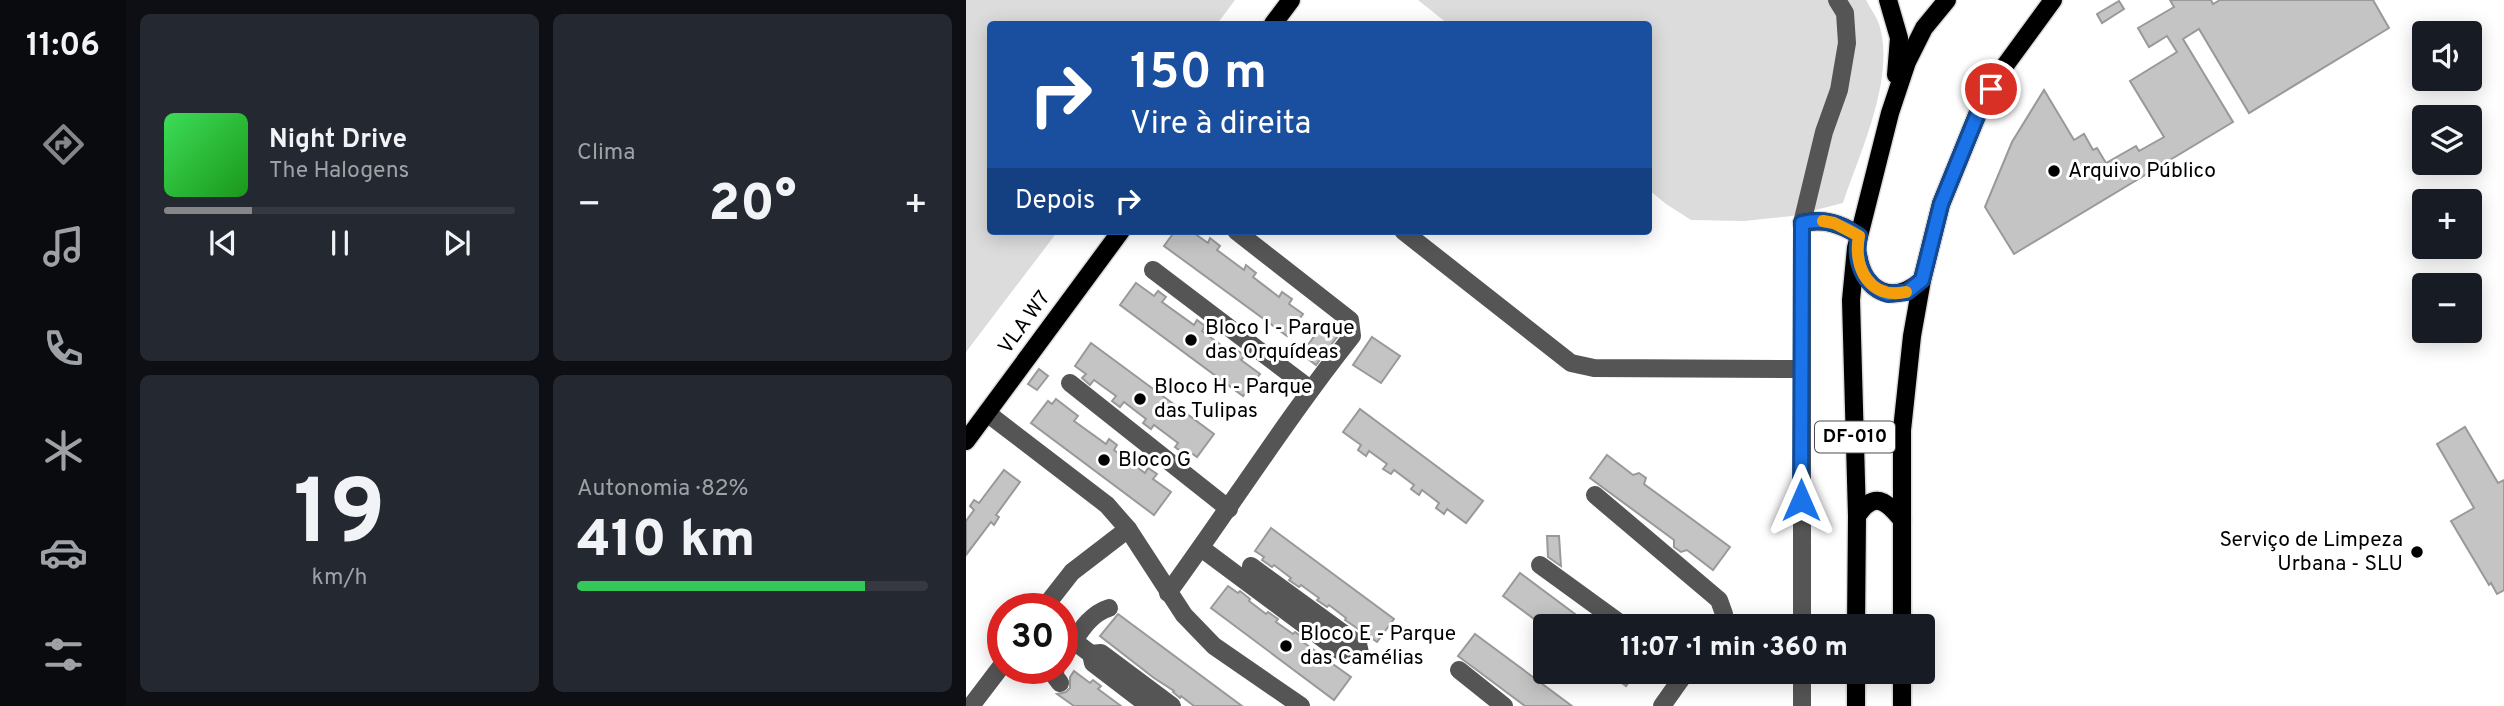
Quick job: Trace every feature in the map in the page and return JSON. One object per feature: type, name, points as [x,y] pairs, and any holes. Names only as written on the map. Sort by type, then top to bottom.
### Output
[{"type":"main road","points":[[1275,21],[1291,0]]},
{"type":"main road","points":[[1888,0],[1899,38],[1890,113]]},
{"type":"main road","name":"DF-010","points":[[1856,614],[1857,516],[1851,300],[1858,242],[1890,113],[1907,62],[1924,29],[1947,0]]},
{"type":"main road","name":"DF-010","points":[[1902,614],[1902,430],[1912,336],[1922,280],[1941,204],[1978,113],[2004,66],[2053,0]]},
{"type":"main road","points":[[1802,223],[1817,220],[1834,223],[1858,242],[1860,267],[1871,284],[1882,292],[1907,292],[1922,280]]},
{"type":"main road","name":"VLA W7","points":[[966,441],[1118,235]]},
{"type":"main road","points":[[1857,516],[1865,504],[1875,500],[1889,503],[1902,520]]},
{"type":"main road","points":[[1856,684],[1856,706]]},
{"type":"main road","points":[[1902,684],[1902,706]]},
{"type":"street","points":[[1802,614],[1802,223],[1824,132],[1839,90],[1847,43],[1845,13],[1837,0]]},
{"type":"street","points":[[1168,593],[1310,389],[1352,335],[1350,320],[1241,235]]},
{"type":"street","points":[[1408,235],[1571,363],[1594,368],[1800,369]]},
{"type":"street","points":[[1153,270],[1310,389]]},
{"type":"street","points":[[1070,383],[1229,509]]},
{"type":"street","points":[[987,413],[1107,505],[1128,529],[1184,615],[1214,646],[1301,706]]},
{"type":"street","points":[[1595,495],[1719,600],[1724,614]]},
{"type":"street","points":[[1054,593],[1072,572],[1128,529]]},
{"type":"street","points":[[1201,548],[1345,654],[1355,657],[1360,653],[1358,645],[1251,566]]},
{"type":"street","points":[[1539,565],[1607,614]]},
{"type":"street","points":[[1078,628],[1096,612],[1109,608]]},
{"type":"street","points":[[1078,644],[1091,654],[1093,663],[1149,706]]},
{"type":"street","points":[[1091,654],[1101,653],[1172,706]]},
{"type":"street","points":[[1459,670],[1504,706]]},
{"type":"street","points":[[971,706],[988,684]]},
{"type":"street","points":[[1661,706],[1677,684]]},
{"type":"street","points":[[1802,684],[1802,706]]},
{"type":"shaded area","points":[[966,0],[1235,0],[1219,21],[987,21],[987,235],[1055,235],[966,352]]},
{"type":"shaded area","points":[[1418,0],[1866,0],[1879,24],[1883,45],[1880,90],[1843,203],[1792,216],[1744,221],[1691,220],[1652,192],[1652,21],[1444,21]]},
{"type":"building","points":[[2170,0],[2211,0],[2213,4],[2220,0],[2373,0],[2389,28],[2249,113],[2199,29],[2183,39],[2233,122],[2014,254],[1985,207],[2012,142],[2044,90],[2074,140],[2084,134],[2093,150],[2097,148],[2106,163],[2136,146],[2139,151],[2164,137],[2130,81],[2177,52],[2167,36],[2149,47],[2138,28],[2174,7]]},
{"type":"building","points":[[2119,1],[2124,9],[2102,23],[2097,14]]},
{"type":"building","points":[[1172,235],[1197,235],[1208,243],[1210,238],[1220,246],[1217,250],[1244,270],[1246,265],[1256,273],[1253,277],[1279,297],[1282,292],[1292,299],[1289,304],[1303,314],[1287,336],[1164,246]]},
{"type":"building","name":"Bloco I - Parque das Orquídeas","points":[[1136,283],[1154,296],[1158,291],[1166,297],[1162,302],[1194,325],[1197,320],[1205,326],[1202,331],[1233,354],[1237,350],[1245,356],[1241,360],[1260,374],[1243,396],[1120,305]]},
{"type":"building","points":[[1322,326],[1337,337],[1316,365],[1299,352]]},
{"type":"building","points":[[1372,337],[1400,356],[1381,383],[1353,365]]},
{"type":"building","name":"Bloco H - Parque das Tulipas","points":[[1091,343],[1214,434],[1197,457],[1186,449],[1183,453],[1175,447],[1178,443],[1154,425],[1151,429],[1143,423],[1146,419],[1124,402],[1120,407],[1112,401],[1116,396],[1094,380],[1090,385],[1082,378],[1086,374],[1075,366]]},
{"type":"building","points":[[1039,369],[1048,376],[1037,390],[1028,384]]},
{"type":"building","name":"Bloco G","points":[[1056,399],[1078,416],[1074,421],[1106,444],[1109,439],[1117,445],[1114,450],[1145,473],[1148,468],[1157,474],[1153,479],[1171,492],[1154,515],[1031,423],[1048,401],[1052,404]]},
{"type":"building","points":[[1360,409],[1483,501],[1466,523],[1447,509],[1444,514],[1436,508],[1439,503],[1422,490],[1419,495],[1411,489],[1414,485],[1394,470],[1391,474],[1383,469],[1387,464],[1369,451],[1366,456],[1358,450],[1361,445],[1343,432]]},
{"type":"building","points":[[2465,427],[2498,483],[2504,480],[2504,590],[2497,594],[2451,521],[2474,508],[2437,444]]},
{"type":"building","points":[[1607,455],[1633,475],[1639,473],[1646,478],[1644,484],[1730,547],[1713,570],[1687,550],[1681,552],[1674,547],[1674,540],[1590,478]]},
{"type":"building","points":[[1004,470],[1020,482],[996,515],[999,517],[994,525],[991,522],[966,555],[966,521],[974,510],[970,506],[974,500],[979,503]]},
{"type":"building","points":[[1271,528],[1394,619],[1377,642],[1345,620],[1346,618],[1329,605],[1327,607],[1317,600],[1319,598],[1301,585],[1299,587],[1289,580],[1291,578],[1274,565],[1272,567],[1262,560],[1264,557],[1255,551]]},
{"type":"building","points":[[1547,536],[1559,536],[1561,566],[1548,557]]},
{"type":"building","points":[[1520,573],[1575,614],[1533,614],[1533,618],[1503,596]]},
{"type":"building","name":"Bloco E - Parque das Camélias","points":[[1228,586],[1238,593],[1240,591],[1266,614],[1268,612],[1278,619],[1276,622],[1305,639],[1303,642],[1321,655],[1322,653],[1332,659],[1330,662],[1351,677],[1334,700],[1211,608]]},
{"type":"building","points":[[1118,614],[1242,706],[1194,706],[1181,696],[1180,698],[1100,636]]},
{"type":"building","points":[[1475,634],[1533,677],[1533,684],[1542,684],[1572,706],[1525,706],[1458,656]]},
{"type":"building","points":[[1078,674],[1090,683],[1093,680],[1101,686],[1098,689],[1121,706],[1074,706],[1057,694],[1070,688],[1070,684],[1078,684]]},
{"type":"slow traffic","points":[[1823,221],[1847,228],[1859,236],[1856,248],[1860,267],[1871,284],[1888,294],[1906,292]]},
{"type":"place","name":"Arquivo Público","points":[[2054,171]]},
{"type":"place","name":"Bloco I - Parque das Orquídeas","points":[[1191,340]]},
{"type":"place","name":"Bloco H - Parque das Tulipas","points":[[1140,399]]},
{"type":"place","name":"Bloco G","points":[[1104,460]]},
{"type":"place","name":"Serviço de Limpeza Urbana - SLU","points":[[2417,552]]},
{"type":"place","name":"Bloco E - Parque das Camélias","points":[[1286,646]]},
{"type":"route","points":[[1801,500],[1802,223],[1817,220],[1847,228],[1859,236],[1856,248],[1860,267],[1871,284],[1888,294],[1912,290],[1922,280],[1941,204],[1978,113],[1991,89]]}]
